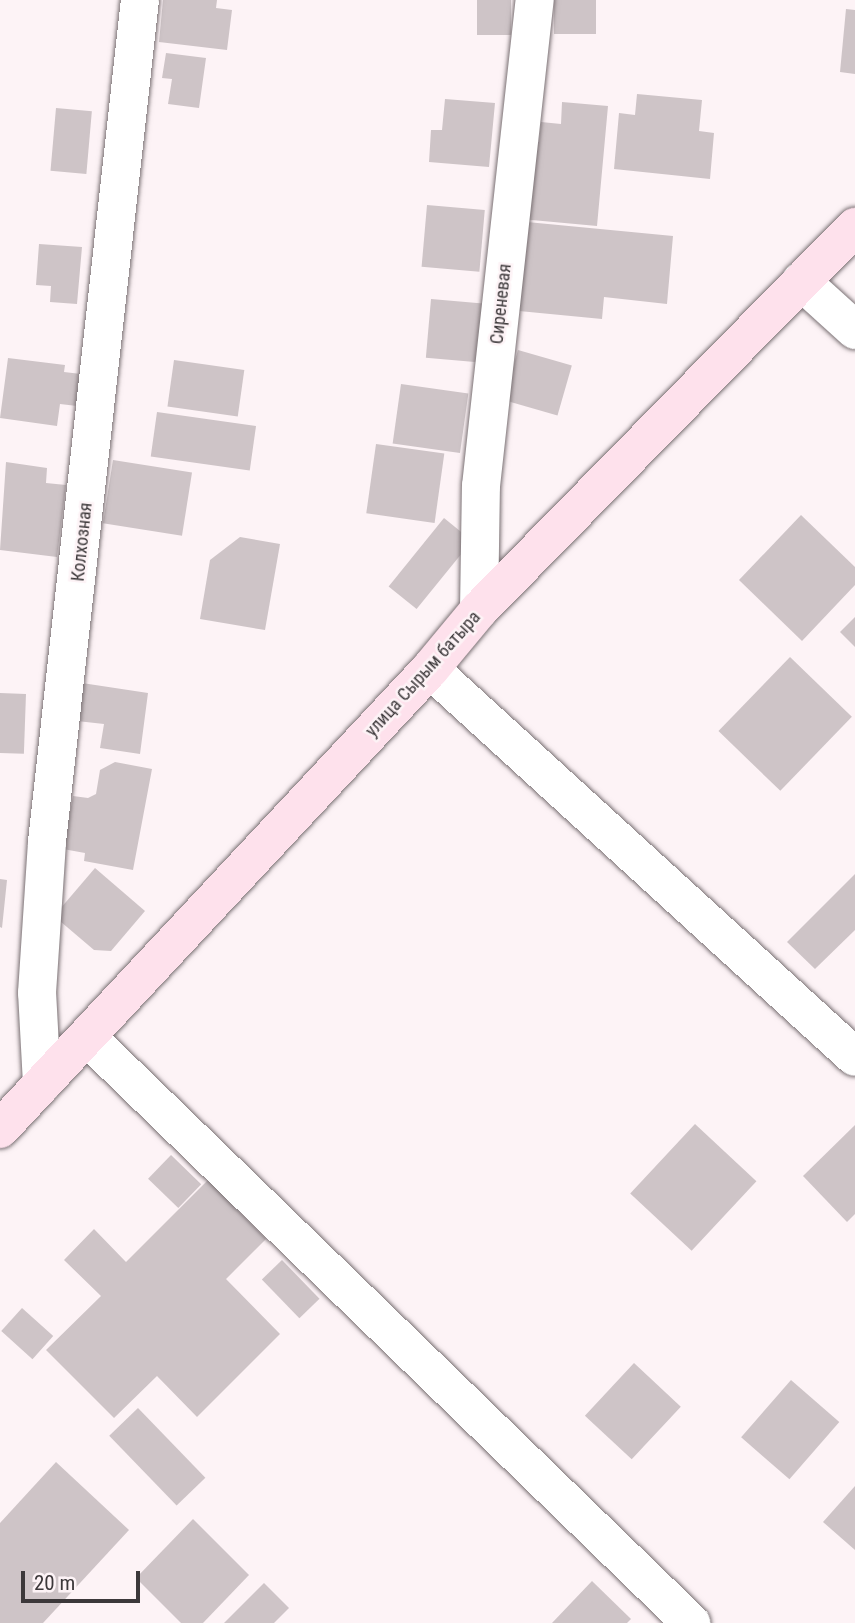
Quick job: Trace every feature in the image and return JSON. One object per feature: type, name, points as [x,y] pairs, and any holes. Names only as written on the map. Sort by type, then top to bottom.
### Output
[{"type":"street","name":"Колхозная","points":[[42,1084],[37,993],[47,842],[140,0]]},
{"type":"street","name":"Сиреневая","points":[[479,610],[481,486],[535,0]]},
{"type":"street","name":"улица Сырым батыра","points":[[0,1129],[430,669],[479,610],[855,227]]},
{"type":"street","points":[[801,281],[855,330]]},
{"type":"street","points":[[430,669],[855,1057]]},
{"type":"street","points":[[87,1037],[691,1623]]},
{"type":"building","points":[[163,0],[217,0],[216,8],[232,10],[227,50],[159,42]]},
{"type":"building","points":[[477,0],[511,0],[511,35],[477,35]]},
{"type":"building","points":[[554,0],[596,0],[596,34],[554,34]]},
{"type":"building","points":[[846,9],[855,10],[855,74],[840,72]]},
{"type":"building","points":[[166,53],[206,58],[199,108],[168,104],[172,79],[162,78]]},
{"type":"building","points":[[637,94],[702,100],[699,131],[714,133],[710,179],[614,169],[619,113],[635,115]]},
{"type":"building","points":[[445,99],[495,103],[489,167],[429,162],[431,130],[442,130]]},
{"type":"building","points":[[562,102],[608,106],[597,226],[521,219],[529,141],[539,142],[541,122],[561,124]]},
{"type":"building","points":[[56,108],[92,111],[86,174],[51,171]]},
{"type":"building","points":[[427,205],[485,210],[479,272],[422,267]]},
{"type":"building","points":[[527,222],[673,236],[667,304],[604,297],[602,319],[519,311]]},
{"type":"building","points":[[39,244],[82,247],[77,304],[50,302],[51,286],[36,285]]},
{"type":"building","points":[[431,299],[483,304],[478,362],[426,358]]},
{"type":"building","points":[[518,350],[572,365],[557,415],[504,400]]},
{"type":"building","points":[[8,358],[65,365],[64,372],[81,374],[77,406],[60,404],[57,426],[0,418]]},
{"type":"building","points":[[174,360],[244,370],[238,416],[167,407]]},
{"type":"building","points":[[401,384],[468,393],[460,453],[393,443]]},
{"type":"building","points":[[157,412],[256,426],[250,470],[151,457]]},
{"type":"building","points":[[376,444],[444,454],[435,523],[366,513]]},
{"type":"building","points":[[113,460],[192,473],[182,536],[103,523]]},
{"type":"building","points":[[6,462],[47,468],[46,483],[66,485],[57,557],[0,550]]},
{"type":"building","points":[[801,515],[855,567],[855,585],[802,641],[739,580]]},
{"type":"building","points":[[444,518],[472,541],[417,609],[389,586]]},
{"type":"building","points":[[240,537],[280,544],[265,630],[200,619],[210,560]]},
{"type":"building","points":[[855,617],[855,647],[840,632]]},
{"type":"building","points":[[790,657],[852,717],[780,791],[718,731]]},
{"type":"building","points":[[82,683],[148,693],[140,754],[100,748],[104,724],[77,721]]},
{"type":"building","points":[[0,693],[26,694],[24,754],[0,753]]},
{"type":"building","points":[[115,762],[152,769],[133,870],[84,861],[85,853],[63,849],[73,796],[88,798],[96,794],[100,770]]},
{"type":"building","points":[[95,868],[145,911],[111,951],[94,950],[54,916]]},
{"type":"building","points":[[855,874],[855,930],[815,969],[787,942]]},
{"type":"building","points":[[0,879],[7,880],[2,928],[0,927]]},
{"type":"building","points":[[695,1124],[756,1181],[692,1251],[630,1193]]},
{"type":"building","points":[[855,1125],[855,1214],[847,1222],[803,1176]]},
{"type":"building","points":[[171,1155],[201,1184],[178,1208],[148,1179]]},
{"type":"building","points":[[208,1180],[266,1239],[226,1279],[280,1334],[197,1417],[157,1376],[114,1418],[46,1350],[101,1296],[64,1260],[94,1229],[126,1262]]},
{"type":"building","points":[[282,1260],[320,1299],[299,1318],[262,1279]]},
{"type":"building","points":[[22,1308],[53,1336],[32,1359],[1,1331]]},
{"type":"building","points":[[634,1363],[681,1407],[632,1459],[585,1416]]},
{"type":"building","points":[[791,1380],[839,1422],[789,1479],[741,1437]]},
{"type":"building","points":[[138,1408],[205,1478],[177,1506],[109,1436]]},
{"type":"building","points":[[56,1462],[129,1530],[43,1623],[0,1623],[0,1523]]},
{"type":"building","points":[[855,1486],[855,1550],[823,1522]]},
{"type":"building","points":[[193,1519],[249,1575],[203,1623],[181,1623],[136,1578]]},
{"type":"building","points":[[592,1581],[631,1619],[627,1623],[552,1623]]},
{"type":"building","points":[[264,1583],[289,1608],[274,1623],[224,1623]]}]
